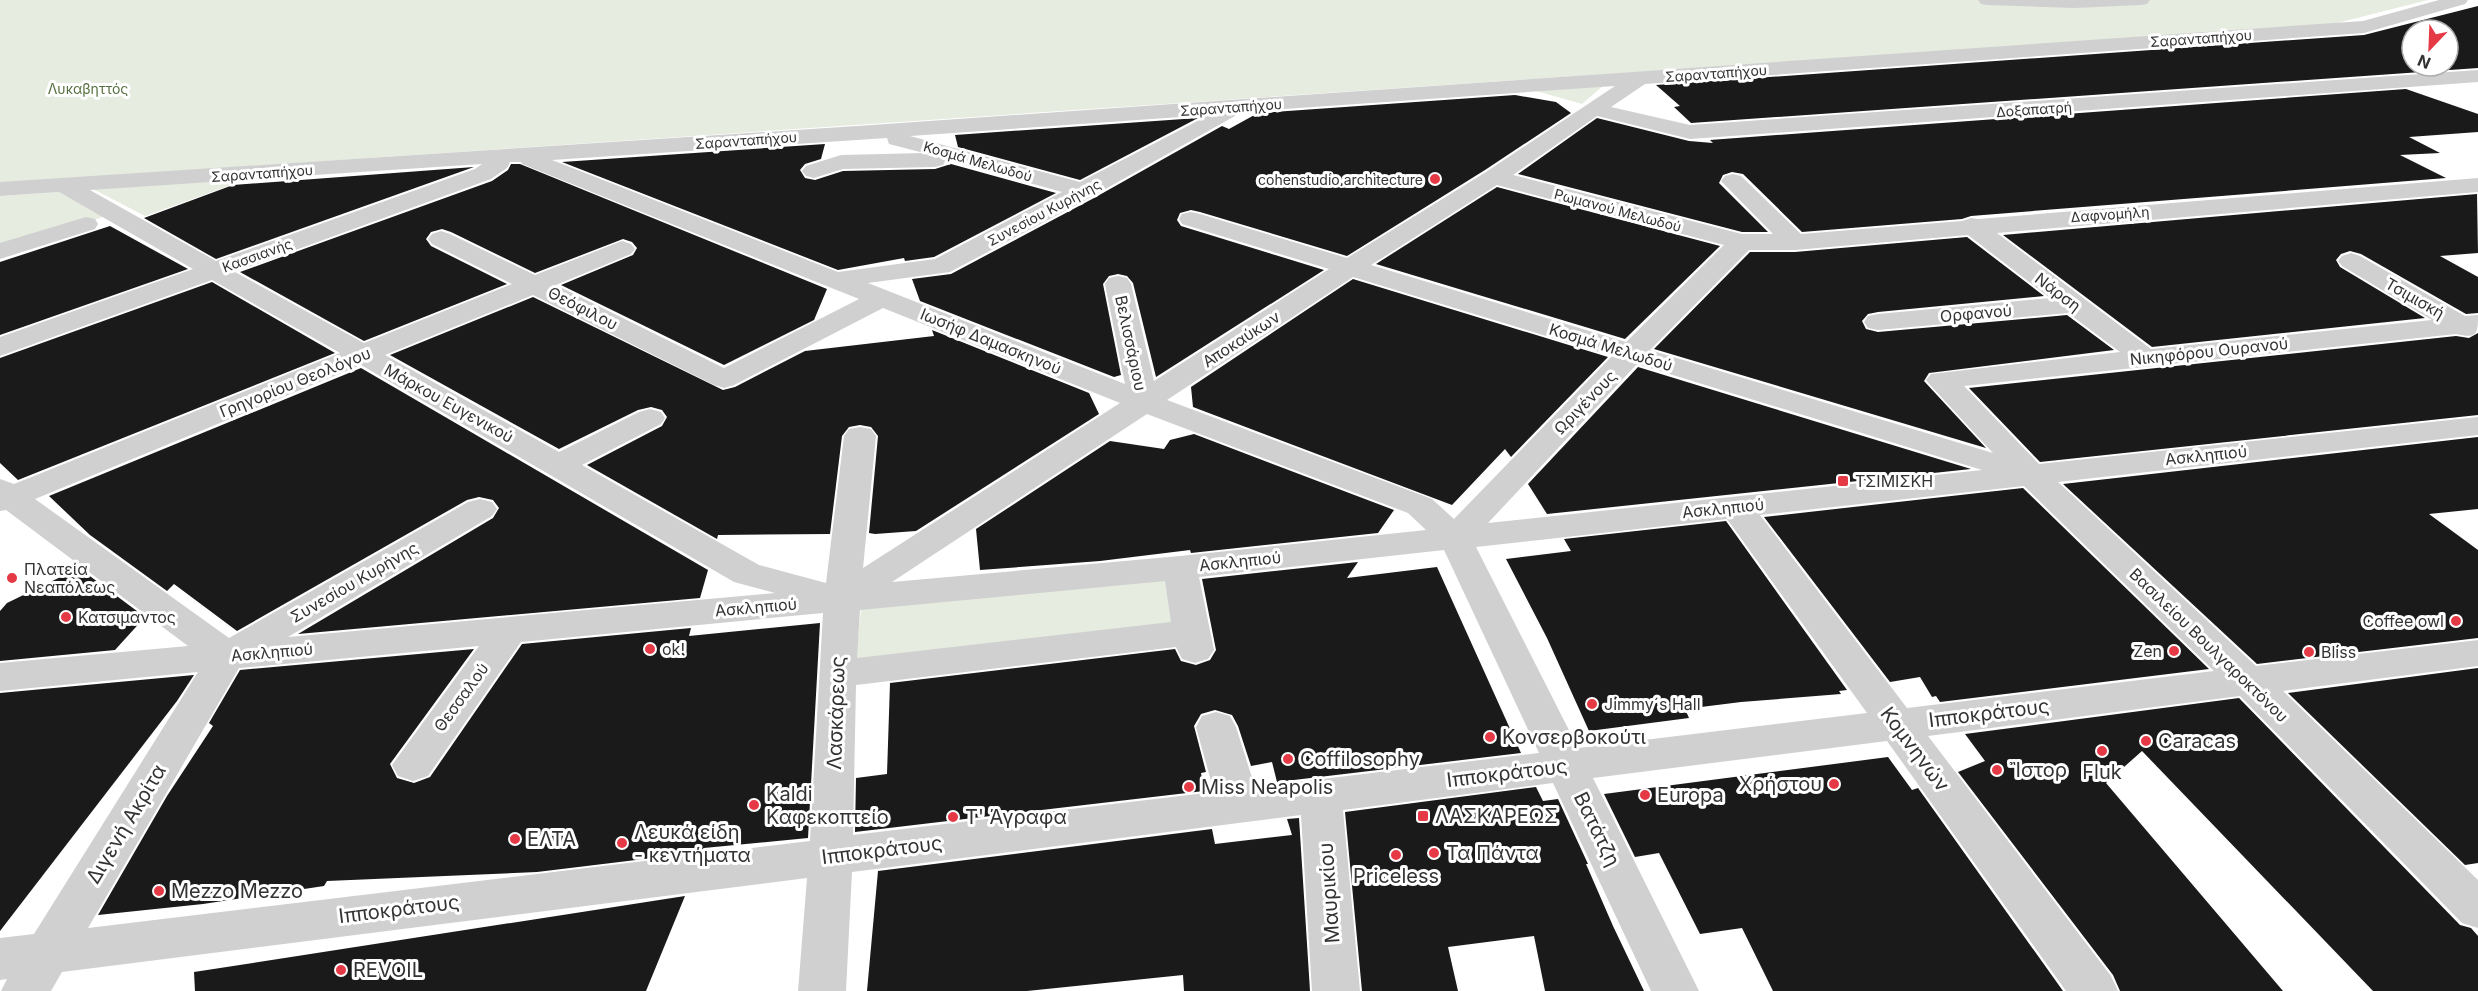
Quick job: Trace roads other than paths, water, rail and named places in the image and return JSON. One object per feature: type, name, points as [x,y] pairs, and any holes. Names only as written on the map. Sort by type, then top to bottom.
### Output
[{"type":"street","points":[[1987,0],[2074,3],[2141,0]]},
{"type":"street","name":"Σαρανταπήχου","points":[[0,189],[872,132],[2364,27],[2459,0]]},
{"type":"street","name":"Δοξαπατρή","points":[[1593,109],[1690,132],[2478,76]]},
{"type":"street","name":"Αποκαύκων","points":[[842,599],[1349,268],[1494,177],[1639,78]]},
{"type":"street","name":"Συνεσίου Κυρήνης","points":[[834,279],[863,278],[941,266],[1241,106]]},
{"type":"street","name":"Κοσμά Μελωδού","points":[[872,132],[1084,191]]},
{"type":"street","name":"Κασσιανής","points":[[0,347],[483,174],[515,156]]},
{"type":"street","name":"Ιωσήφ Δαμασκηνού","points":[[515,156],[1144,402],[1420,506],[1455,538]]},
{"type":"street","points":[[814,171],[841,162],[973,159]]},
{"type":"street","name":"Ρωμανού Μελωδού","points":[[1494,177],[1742,242]]},
{"type":"street","points":[[1733,181],[1795,242]]},
{"type":"street","name":"Δαφνομήλη","points":[[1742,242],[1795,242],[1971,225],[2478,185]]},
{"type":"street","name":"Μάρκου Ευγενικού","points":[[65,186],[747,574],[842,599]]},
{"type":"street","name":"Κοσμά Μελωδού","points":[[1191,219],[2032,475]]},
{"type":"street","points":[[0,251],[86,224]]},
{"type":"street","name":"Νάρση","points":[[1971,225],[2145,358]]},
{"type":"street","name":"Θεόφιλου","points":[[441,239],[537,284],[724,379],[882,298]]},
{"type":"street","name":"Ωριγένους","points":[[1455,538],[1631,353],[1742,242]]},
{"type":"street","name":"Γρηγορίου Θεολόγου","points":[[3,496],[622,249]]},
{"type":"street","name":"Τσιμισκή","points":[[2351,261],[2472,327]]},
{"type":"street","name":"Βελισσάριου","points":[[1118,284],[1144,402]]},
{"type":"street","name":"Ορφανού","points":[[1878,322],[2074,304]]},
{"type":"street","name":"Νικηφόρου Ουρανού","points":[[1941,380],[2472,327]]},
{"type":"street","name":"Βασιλείου Βουλγαροκτόνου","points":[[1941,380],[2032,475],[2248,682],[2478,909]]},
{"type":"street","points":[[558,465],[650,418]]},
{"type":"street","name":"Ασκληπιού","points":[[0,677],[1180,567],[2478,426]]},
{"type":"street","name":"Λασκάρεως","points":[[822,991],[831,856],[842,599],[860,436]]},
{"type":"street","points":[[3,496],[227,656]]},
{"type":"street","name":"Κομνηνών","points":[[1736,507],[2094,991]]},
{"type":"street","name":"Συνεσίου Κυρήνης","points":[[227,656],[480,509]]},
{"type":"street","name":"Βατάτζη","points":[[1455,538],[1675,991]]},
{"type":"street","points":[[837,674],[1193,641],[1180,567]]},
{"type":"street","name":"Θεσσαλού","points":[[413,765],[510,630]]},
{"type":"street","name":"Ιπποκράτους","points":[[0,959],[2478,653]]},
{"type":"street","name":"Διγενή Ακρίτα","points":[[25,991],[227,656]]},
{"type":"street","points":[[1216,727],[1239,805]]},
{"type":"street","name":"Μαυρικίου","points":[[1321,795],[1336,991]]},
{"type":"place","name":"cohenstudio.architecture","points":[[1435,179]]},
{"type":"place","name":"ΤΣΙΜΙΣΚΗ","points":[[1843,481]]},
{"type":"place","name":"Πλατεία Νεαπόλεως","points":[[12,578]]},
{"type":"place","name":"Κατσιμαντος","points":[[66,617]]},
{"type":"place","name":"Coffee owl","points":[[2456,621]]},
{"type":"place","name":"ok!","points":[[650,649]]},
{"type":"place","name":"Zen","points":[[2174,651]]},
{"type":"place","name":"Bliss","points":[[2309,652]]},
{"type":"place","name":"Jimmy´s Hall","points":[[1592,704]]},
{"type":"place","name":"Κονσερβοκούτι","points":[[1490,737]]},
{"type":"place","name":"Caracas","points":[[2146,741]]},
{"type":"place","name":"Fluk","points":[[2102,751]]},
{"type":"place","name":"Coffilosophy","points":[[1288,759]]},
{"type":"place","name":"Ἲστορ","points":[[1997,770]]},
{"type":"place","name":"Χρήστου","points":[[1834,784]]},
{"type":"place","name":"Miss Neapolis","points":[[1189,787]]},
{"type":"place","name":"Europa","points":[[1645,795]]},
{"type":"place","name":"Kaldi Καφεκοπτείο","points":[[754,805]]},
{"type":"place","name":"ΛΑΣΚΑΡΕΩΣ","points":[[1423,816]]},
{"type":"place","name":"Τ' Άγραφα","points":[[953,817]]},
{"type":"place","name":"ΕΛΤΑ","points":[[515,839]]},
{"type":"place","name":"Λευκά είδη - κεντήματα","points":[[622,843]]},
{"type":"place","name":"Τα Πάντα","points":[[1434,853]]},
{"type":"place","name":"Priceless","points":[[1396,855]]},
{"type":"place","name":"Mezzo Mezzo","points":[[159,891]]},
{"type":"place","name":"REVOIL","points":[[341,970]]},
{"type":"park label","name":"Λυκαβηττός","points":[[88,88]]}]
